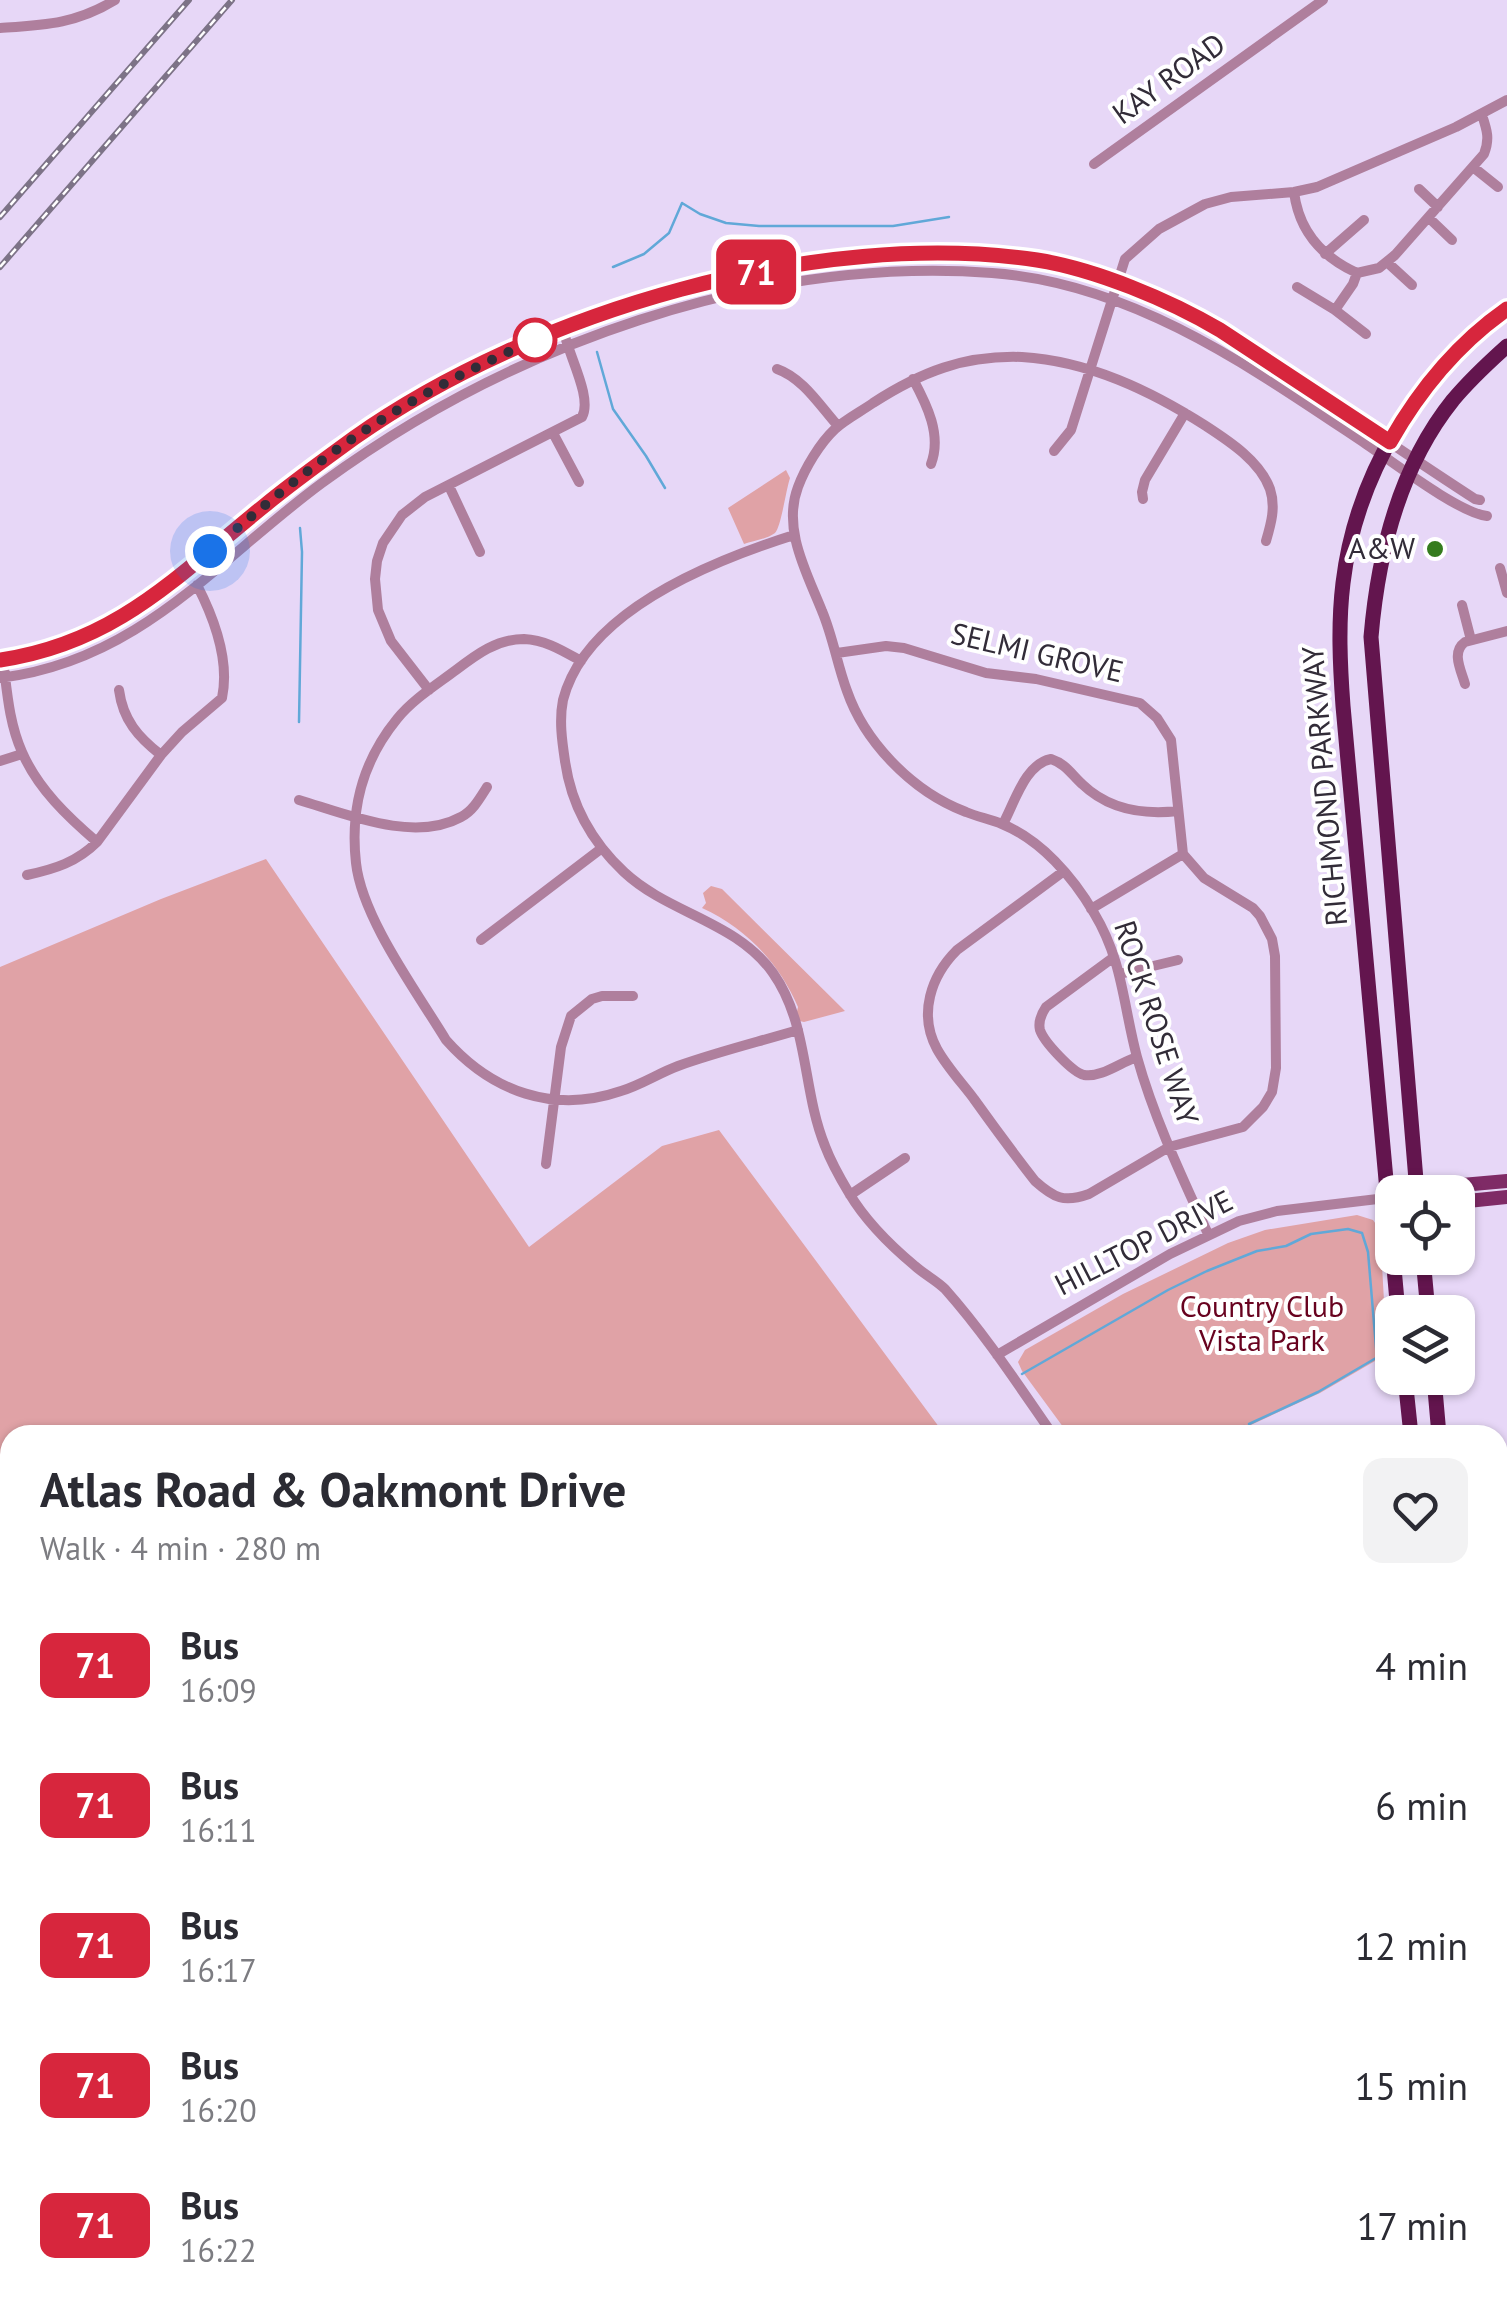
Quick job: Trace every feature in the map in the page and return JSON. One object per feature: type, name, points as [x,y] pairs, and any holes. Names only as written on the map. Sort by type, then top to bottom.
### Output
[{"type":"highway","name":"RICHMOND PARKWAY","points":[[1388,1175],[1344,721],[1339,632],[1343,585],[1354,529],[1386,448],[1414,402],[1444,364],[1507,309]]},
{"type":"highway","name":"RICHMOND PARKWAY","points":[[1412,1175],[1371,636],[1375,593],[1397,507],[1426,440],[1454,400],[1507,346]]},
{"type":"highway","points":[[1407,1395],[1410,1425]]},
{"type":"highway","points":[[1435,1395],[1438,1425]]},
{"type":"main road","points":[[1475,1184],[1507,1181]]},
{"type":"main road","points":[[1475,1200],[1507,1197]]},
{"type":"street","points":[[0,28],[70,21],[115,0]]},
{"type":"street","name":"KAY ROAD","points":[[1094,164],[1323,0]]},
{"type":"street","points":[[1054,451],[1071,430],[1125,259],[1159,229],[1205,204],[1231,197],[1294,192],[1334,180],[1482,115],[1507,100]]},
{"type":"street","points":[[1294,192],[1308,236],[1325,254],[1358,273],[1369,272],[1388,263],[1484,154],[1488,133],[1482,115]]},
{"type":"street","points":[[1473,167],[1498,188]]},
{"type":"street","points":[[1419,189],[1438,208]]},
{"type":"street","points":[[1429,218],[1452,240]]},
{"type":"street","points":[[1325,254],[1364,220]]},
{"type":"street","points":[[97,842],[56,804],[22,754],[1,660],[73,641],[142,606],[265,505],[360,434],[462,375],[563,328],[669,292],[775,268],[857,257],[928,252],[1041,260],[1118,282],[1214,326],[1414,468],[1446,496],[1475,514],[1486,516]]},
{"type":"street","points":[[1388,263],[1412,285]]},
{"type":"street","points":[[2,678],[48,668],[100,649],[152,621],[318,486],[370,449],[456,398],[566,346],[667,312],[761,289],[928,270],[1006,274],[1092,291],[1220,349],[1386,448]]},
{"type":"street","points":[[1335,310],[1358,273]]},
{"type":"street","points":[[1297,287],[1366,334]]},
{"type":"street","points":[[429,690],[391,641],[378,610],[375,579],[383,542],[414,504],[582,417],[587,406],[563,328]]},
{"type":"street","name":"ROCK ROSE WAY","points":[[1208,1234],[1170,1147],[1137,1056],[1120,974],[1092,908],[1064,871],[1027,838],[1004,824],[964,812],[936,798],[890,760],[858,716],[848,694],[794,535],[793,513],[798,488],[838,426],[913,379],[949,364],[994,358],[1040,359],[1090,370],[1144,390],[1226,440],[1255,465],[1272,493],[1273,510],[1266,541]]},
{"type":"street","points":[[777,369],[798,380],[838,426]]},
{"type":"street","points":[[913,379],[933,426],[935,453],[930,464]]},
{"type":"street","points":[[1142,499],[1145,480],[1185,413]]},
{"type":"street","points":[[553,433],[580,482]]},
{"type":"street","points":[[1426,440],[1427,454],[1435,466],[1480,500]]},
{"type":"street","points":[[1414,468],[1486,504],[1476,508],[1457,496],[1446,496]]},
{"type":"street","points":[[448,486],[480,552]]},
{"type":"street","points":[[794,535],[734,554],[660,592],[597,641],[571,679],[562,703],[561,733],[572,794],[584,822],[624,873],[649,891],[725,930],[750,948],[772,972],[788,998],[798,1030],[824,1144],[850,1195],[914,1266],[940,1284],[1047,1425]]},
{"type":"street","points":[[1500,568],[1507,593]]},
{"type":"street","points":[[27,875],[73,862],[97,842],[160,756],[222,698],[222,658],[216,628],[197,585]]},
{"type":"street","points":[[1462,605],[1468,641]]},
{"type":"street","points":[[1465,684],[1457,654],[1460,646],[1507,631]]},
{"type":"street","points":[[581,662],[540,641],[507,641],[479,652],[398,718],[364,773],[354,816],[356,865],[366,903],[382,935],[446,1040],[490,1080],[523,1094],[574,1101],[609,1095],[681,1065],[798,1030]]},
{"type":"street","name":"SELMI GROVE","points":[[837,653],[886,646],[904,648],[986,673],[1036,679],[1140,703],[1157,718],[1171,740],[1183,854]]},
{"type":"street","points":[[119,690],[125,716],[134,731],[160,756]]},
{"type":"street","points":[[0,761],[22,754]]},
{"type":"street","points":[[1004,824],[1030,772],[1036,764],[1052,759],[1112,804],[1144,812],[1178,811]]},
{"type":"street","points":[[299,800],[392,826],[428,827],[460,818],[473,808],[487,787]]},
{"type":"street","points":[[480,940],[602,848]]},
{"type":"street","points":[[1064,871],[944,962],[928,998],[930,1032],[936,1048],[1034,1181],[1048,1192],[1074,1199],[1170,1147],[1243,1127],[1272,1092],[1276,1068],[1275,956],[1272,939],[1253,908],[1204,878],[1183,854],[1092,908]]},
{"type":"street","points":[[1114,957],[1046,1006],[1040,1030],[1072,1070],[1086,1076],[1137,1056]]},
{"type":"street","points":[[1120,974],[1178,960]]},
{"type":"street","points":[[546,1164],[561,1047],[571,1016],[592,999],[633,996]]},
{"type":"street","points":[[850,1195],[905,1158]]},
{"type":"street","name":"HILLTOP DRIVE","points":[[997,1356],[1208,1234],[1239,1221],[1277,1211],[1375,1200]]},
{"type":"green space","points":[[786,470],[790,478],[775,533],[744,544],[728,508]]},
{"type":"green space","points":[[266,859],[529,1247],[662,1146],[719,1130],[938,1425],[0,1425],[0,967]]},
{"type":"green space","points":[[711,886],[722,889],[845,1011],[804,1022],[795,1020],[798,1007],[771,962],[733,926],[702,908],[706,903],[703,893]]},
{"type":"green space","name":"Country Club Vista Park","points":[[1357,1215],[1373,1220],[1375,1275],[1383,1275],[1384,1295],[1375,1295],[1375,1361],[1320,1393],[1251,1425],[1062,1425],[1022,1371],[1018,1362],[1025,1350],[1123,1294],[1228,1243],[1265,1230]]},
{"type":"waterway","points":[[613,267],[644,254],[669,233],[682,203],[726,223],[759,226],[893,226],[949,217]]},
{"type":"waterway","points":[[597,352],[613,409],[665,488]]},
{"type":"waterway","points":[[299,722],[300,528]]},
{"type":"waterway","points":[[1022,1374],[1207,1271],[1311,1234],[1348,1229],[1362,1233],[1368,1252],[1375,1335]]},
{"type":"waterway","points":[[1249,1424],[1318,1392],[1375,1359]]},
{"type":"railway","points":[[0,217],[189,0]]},
{"type":"railway","points":[[0,267],[232,0]]},
{"type":"bus line","name":"71","points":[[0,660],[73,641],[142,606],[307,472],[434,389],[563,328],[669,292],[757,272],[857,257],[928,252],[1041,260],[1118,282],[1196,317],[1390,442],[1414,402],[1444,364],[1507,309]]},
{"type":"place","name":"A&W","points":[[1435,549]]},
{"type":"route","points":[[210,551],[360,434],[434,389],[538,339],[535,340]]}]
